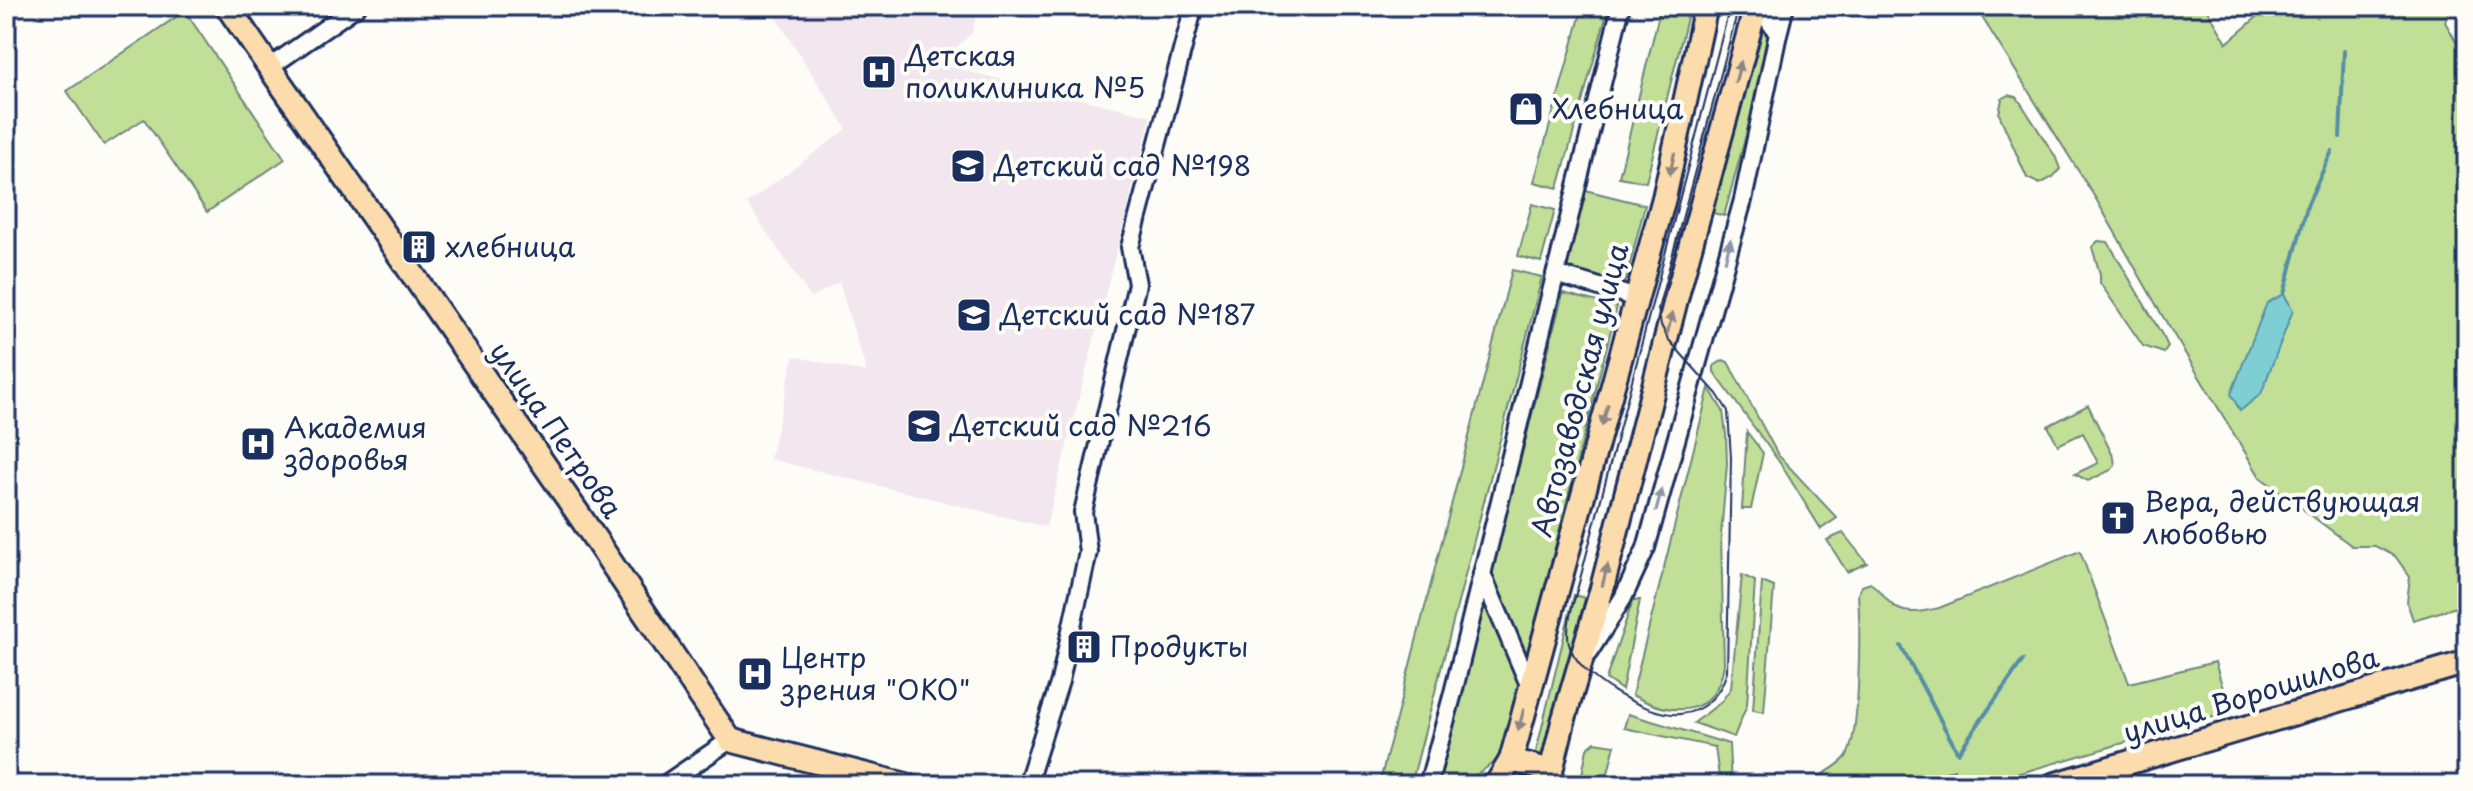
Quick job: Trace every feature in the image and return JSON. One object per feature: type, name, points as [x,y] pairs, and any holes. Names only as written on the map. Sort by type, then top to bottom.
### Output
[{"type":"main road","name":"улица Петрова","points":[[227,6],[569,500],[730,740]]},
{"type":"main road","name":"Автозаводская улица","points":[[1496,785],[1511,760],[1637,298],[1668,180],[1706,6]]},
{"type":"main road","points":[[1511,760],[1552,778],[1577,670],[1601,592],[1679,288],[1758,6]]},
{"type":"main road","name":"улица Ворошилова","points":[[2053,785],[2088,780],[2467,662]]},
{"type":"main road","points":[[730,740],[906,785]]},
{"type":"street","points":[[270,67],[357,6]]},
{"type":"street","points":[[1027,785],[1060,681],[1088,552],[1083,512],[1137,284],[1130,247],[1194,6]]},
{"type":"street","name":"Автозаводская улица","points":[[1428,785],[1621,6]]},
{"type":"street","points":[[1758,6],[1778,34]]},
{"type":"street","points":[[1577,670],[1623,598],[1646,548],[1743,200],[1785,6]]},
{"type":"street","points":[[1555,274],[1637,298]]},
{"type":"street","points":[[1482,574],[1530,687]]},
{"type":"street","points":[[664,785],[730,740]]},
{"type":"shaded area","points":[[769,6],[978,6],[972,33],[938,64],[1151,116],[1046,527],[770,459],[794,356],[867,373],[839,282],[811,298],[747,203],[847,129]]},
{"type":"green space","points":[[1583,6],[1609,6],[1558,188],[1534,182]]},
{"type":"green space","points":[[1661,6],[1690,6],[1646,182],[1619,177]]},
{"type":"green space","points":[[1975,6],[2205,6],[2227,43],[2270,6],[2445,6],[2449,11],[2445,22],[2467,60],[2467,604],[2413,620],[2407,602],[2410,577],[2395,556],[2375,546],[2352,546],[2260,477],[2096,199]]},
{"type":"green space","points":[[185,11],[285,159],[207,212],[144,119],[104,145],[67,91]]},
{"type":"green space","points":[[1759,26],[1772,39],[1724,216],[1710,212]]},
{"type":"green space","points":[[2009,95],[2017,97],[2060,169],[2040,184],[2027,178],[1999,114],[2002,99]]},
{"type":"green space","points":[[1585,190],[1645,205],[1625,283],[1565,268]]},
{"type":"green space","points":[[1532,204],[1555,210],[1541,262],[1518,256]]},
{"type":"green space","points":[[2098,241],[2108,242],[2165,340],[2168,347],[2164,353],[2143,346],[2100,283],[2092,247]]},
{"type":"green space","points":[[1512,270],[1542,277],[1411,785],[1379,785]]},
{"type":"green space","points":[[1563,293],[1617,307],[1501,757],[1463,785],[1433,785],[1480,618]]},
{"type":"green space","points":[[1723,360],[1728,362],[1778,455],[1837,518],[1821,529],[1780,463],[1714,372],[1714,366]]},
{"type":"green space","points":[[1709,388],[1723,411],[1726,434],[1727,464],[1721,535],[1724,664],[1712,695],[1702,704],[1676,709],[1632,695]]},
{"type":"green space","points":[[2088,405],[2115,465],[2088,481],[2075,474],[2098,463],[2083,433],[2058,445],[2048,426]]},
{"type":"green space","points":[[1747,432],[1763,453],[1751,509],[1742,509]]},
{"type":"green space","points":[[1843,533],[1867,563],[1847,572],[1827,540]]},
{"type":"green space","points":[[2080,551],[2129,683],[2215,662],[2230,712],[1979,785],[1969,785],[1952,778],[1954,769],[1911,785],[1804,785],[1842,761],[1851,745],[1858,678],[1858,594],[1862,586],[1870,583],[1900,610],[1926,611]]},
{"type":"green space","points":[[1742,575],[1755,581],[1747,705],[1734,737],[1694,723],[1721,702],[1731,688]]},
{"type":"green space","points":[[1762,582],[1774,587],[1764,712],[1753,710]]},
{"type":"green space","points":[[1574,595],[1585,598],[1546,760],[1534,760]]},
{"type":"green space","points":[[1633,600],[1640,600],[1622,690],[1606,679]]},
{"type":"green space","points":[[1628,714],[1729,744],[1731,785],[1720,785],[1715,747],[1624,728]]},
{"type":"green space","points":[[1595,742],[1615,745],[1605,785],[1580,785],[1587,749]]},
{"type":"water","points":[[2284,294],[2293,310],[2261,394],[2240,411],[2231,394],[2267,303]]},
{"type":"waterway","points":[[2340,137],[2344,51]]},
{"type":"waterway","points":[[2284,294],[2308,203],[2332,151]]},
{"type":"waterway","points":[[1901,646],[1958,753],[2023,660]]},
{"type":"tram line","points":[[1730,6],[1568,629],[1574,656],[1585,669],[1633,702],[1666,713],[1689,713],[1704,706],[1716,694],[1727,671],[1731,458],[1728,411],[1717,394],[1668,339],[1658,309],[1739,6]]},
{"type":"place","name":"Детская поликлиника №5","points":[[879,72]]},
{"type":"place","name":"Хлебница","points":[[1526,109]]},
{"type":"place","name":"Детский сад №198","points":[[968,166]]},
{"type":"place","name":"хлебница","points":[[419,247]]},
{"type":"place","name":"Детский сад №187","points":[[974,315]]},
{"type":"place","name":"Детский сад №216","points":[[924,426]]},
{"type":"place","name":"Академия здоровья","points":[[258,444]]},
{"type":"place","name":"Вера, действующая любовью","points":[[2118,518]]},
{"type":"place","name":"Продукты","points":[[1084,647]]},
{"type":"place","name":"Центр зрения \"ОКО\"","points":[[755,674]]}]
